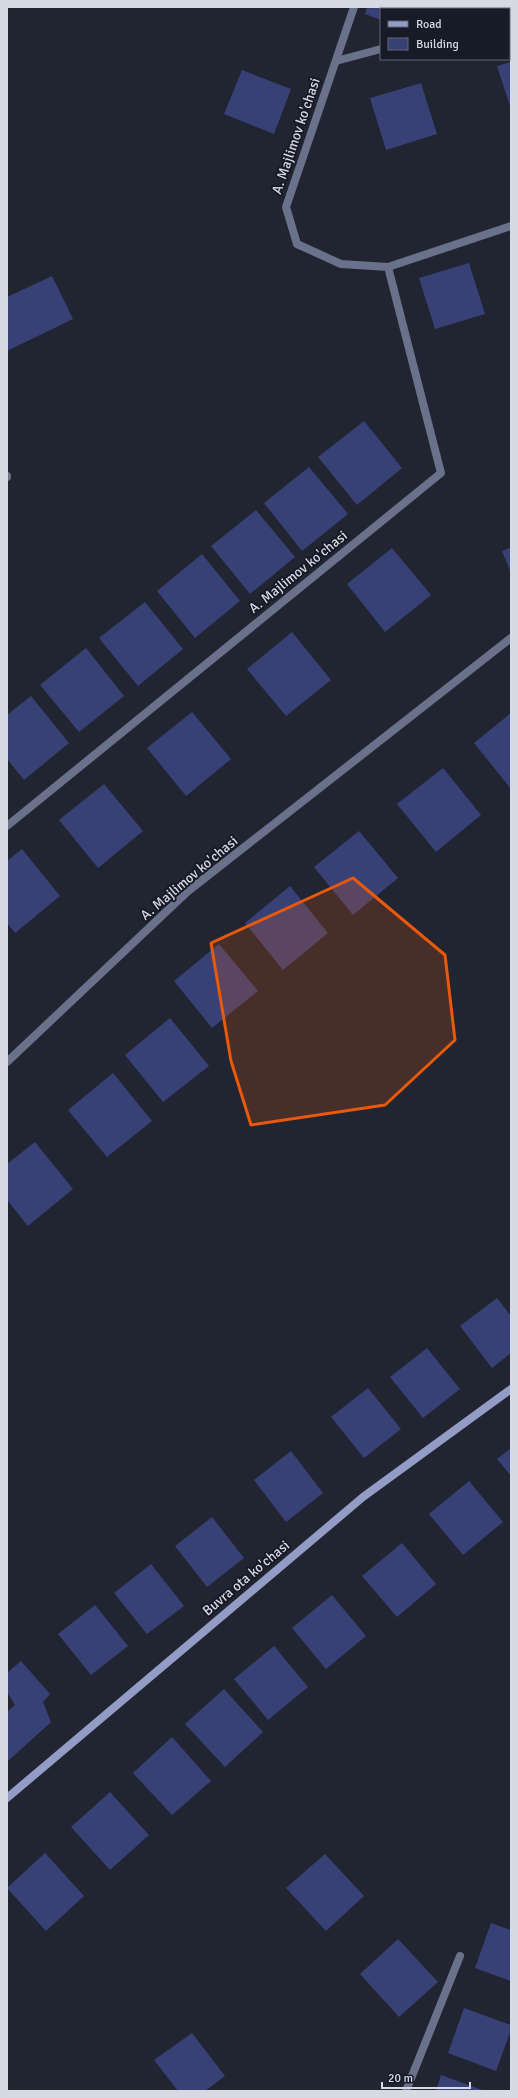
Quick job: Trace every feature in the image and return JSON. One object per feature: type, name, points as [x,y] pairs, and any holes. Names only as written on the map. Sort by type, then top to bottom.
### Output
[{"type":"main road","name":"Buvra ota ko'chasi","points":[[7,1798],[363,1497],[511,1389]]},
{"type":"street","name":"A. Majlimov ko'chasi","points":[[354,7],[286,207],[297,244],[341,264],[388,267],[511,226]]},
{"type":"street","points":[[336,61],[380,49]]},
{"type":"street","name":"A. Majlimov ko'chasi","points":[[7,826],[441,473],[388,267]]},
{"type":"street","name":"A. Majlimov ko'chasi","points":[[7,1062],[187,892],[511,638]]},
{"type":"street","points":[[406,2091],[460,1956]]},
{"type":"highlighted area","points":[[353,878],[445,955],[455,1040],[385,1105],[251,1125],[231,1061],[211,943]]},
{"type":"building","points":[[367,7],[417,7],[380,8],[380,20],[365,14]]},
{"type":"building","points":[[511,62],[511,109],[497,66]]},
{"type":"building","points":[[242,70],[291,89],[274,134],[224,114]]},
{"type":"building","points":[[421,83],[437,134],[386,150],[370,98]]},
{"type":"building","points":[[469,263],[485,314],[435,329],[419,278]]},
{"type":"building","points":[[52,276],[73,319],[7,351],[7,297]]},
{"type":"building","points":[[364,421],[402,468],[357,505],[318,457]]},
{"type":"building","points":[[309,467],[348,514],[302,551],[264,503]]},
{"type":"building","points":[[256,510],[295,557],[250,594],[211,546]]},
{"type":"building","points":[[511,547],[511,573],[502,551]]},
{"type":"building","points":[[392,548],[431,595],[385,632],[347,584]]},
{"type":"building","points":[[202,554],[240,601],[195,638],[157,591]]},
{"type":"building","points":[[145,602],[183,649],[138,686],[99,638]]},
{"type":"building","points":[[292,632],[331,680],[286,716],[247,669]]},
{"type":"building","points":[[86,648],[124,696],[79,732],[40,685]]},
{"type":"building","points":[[31,696],[69,743],[24,780],[7,759],[7,715]]},
{"type":"building","points":[[192,712],[231,759],[186,796],[147,748]]},
{"type":"building","points":[[511,713],[511,789],[474,743]]},
{"type":"building","points":[[443,768],[481,815],[436,852],[397,804]]},
{"type":"building","points":[[104,784],[143,831],[98,868],[59,820]]},
{"type":"building","points":[[359,831],[398,878],[353,915],[314,867]]},
{"type":"building","points":[[22,849],[60,896],[15,933],[7,923],[7,861]]},
{"type":"building","points":[[290,886],[328,933],[283,970],[245,923]]},
{"type":"building","points":[[219,944],[258,991],[212,1028],[174,981]]},
{"type":"building","points":[[170,1018],[209,1066],[163,1102],[125,1055]]},
{"type":"building","points":[[113,1073],[152,1121],[107,1157],[68,1110]]},
{"type":"building","points":[[35,1142],[73,1189],[28,1226],[7,1200],[7,1164]]},
{"type":"building","points":[[497,1298],[511,1316],[511,1353],[492,1368],[460,1326]]},
{"type":"building","points":[[427,1348],[460,1389],[423,1418],[390,1377]]},
{"type":"building","points":[[368,1388],[401,1429],[364,1458],[331,1417]]},
{"type":"building","points":[[511,1448],[511,1476],[497,1459]]},
{"type":"building","points":[[291,1451],[323,1493],[286,1522],[254,1480]]},
{"type":"building","points":[[469,1481],[503,1522],[463,1555],[429,1514]]},
{"type":"building","points":[[212,1517],[244,1558],[207,1587],[175,1546]]},
{"type":"building","points":[[402,1543],[436,1584],[397,1617],[362,1576]]},
{"type":"building","points":[[151,1564],[184,1606],[147,1634],[114,1593]]},
{"type":"building","points":[[332,1595],[366,1636],[326,1669],[292,1628]]},
{"type":"building","points":[[95,1605],[128,1646],[91,1675],[58,1634]]},
{"type":"building","points":[[274,1646],[308,1687],[268,1720],[234,1679]]},
{"type":"building","points":[[21,1661],[50,1694],[43,1702],[51,1722],[7,1762],[7,1712],[15,1705],[7,1692],[7,1673]]},
{"type":"building","points":[[224,1689],[263,1732],[225,1767],[185,1724]]},
{"type":"building","points":[[172,1737],[211,1781],[172,1815],[133,1773]]},
{"type":"building","points":[[110,1792],[149,1835],[110,1870],[71,1827]]},
{"type":"building","points":[[45,1853],[84,1896],[46,1931],[7,1888]]},
{"type":"building","points":[[325,1854],[364,1896],[326,1931],[286,1888]]},
{"type":"building","points":[[491,1923],[511,1930],[511,1981],[475,1968]]},
{"type":"building","points":[[398,1939],[438,1982],[399,2017],[360,1974]]},
{"type":"building","points":[[464,2008],[511,2025],[511,2030],[496,2071],[448,2053]]},
{"type":"building","points":[[192,2033],[225,2076],[205,2091],[178,2091],[154,2060]]},
{"type":"building","points":[[441,2075],[485,2091],[436,2091]]}]
